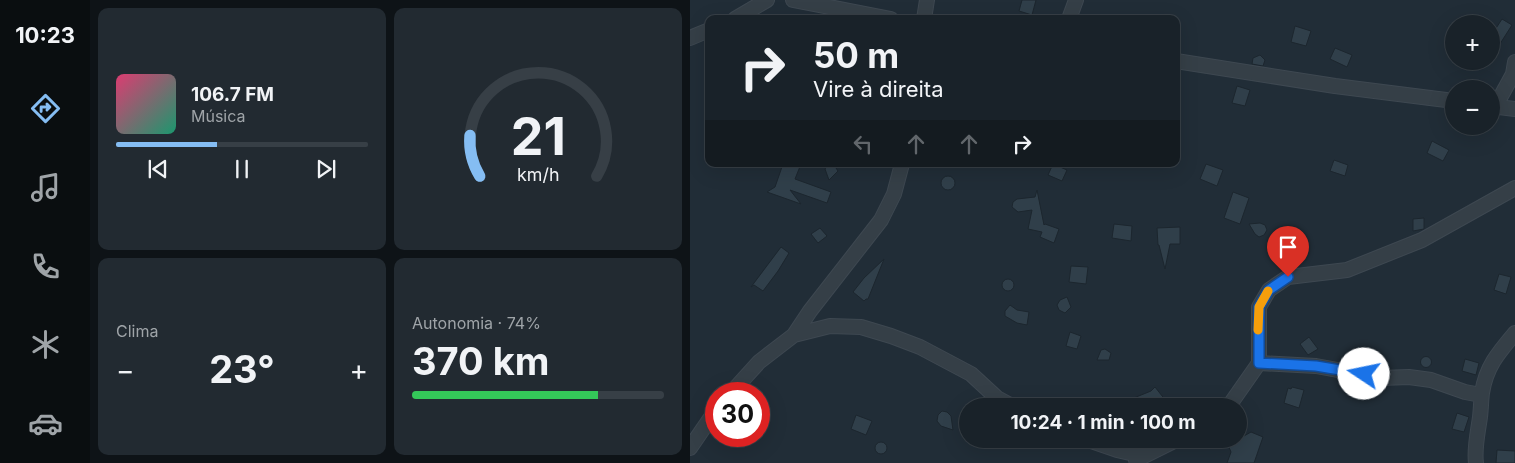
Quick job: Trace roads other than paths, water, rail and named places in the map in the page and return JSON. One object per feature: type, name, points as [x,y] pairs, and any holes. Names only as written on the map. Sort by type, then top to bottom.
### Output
[{"type":"street","points":[[743,15],[767,0]]},
{"type":"street","points":[[793,0],[870,15]]},
{"type":"street","points":[[925,15],[927,0]]},
{"type":"street","points":[[1070,15],[1076,0]]},
{"type":"street","points":[[690,38],[705,32]]},
{"type":"street","points":[[1180,61],[1336,86],[1445,100]]},
{"type":"street","points":[[1500,95],[1514,73]]},
{"type":"street","points":[[1500,107],[1515,109]]},
{"type":"street","points":[[741,382],[759,362],[794,335],[810,310],[881,220],[894,194],[901,167]]},
{"type":"street","points":[[1234,398],[1259,363],[1259,307],[1269,290],[1288,277],[1347,270],[1422,240],[1515,188]]},
{"type":"street","points":[[794,335],[830,326],[861,327],[891,336],[920,346],[971,374],[997,398]]},
{"type":"street","points":[[1476,463],[1475,451],[1486,376],[1492,360],[1515,334]]},
{"type":"street","points":[[1259,363],[1316,366],[1380,378],[1431,380],[1465,392],[1482,395]]},
{"type":"street","points":[[690,448],[705,426]]},
{"type":"street","points":[[1111,448],[1143,456]]},
{"type":"street","points":[[1130,463],[1159,448]]}]
